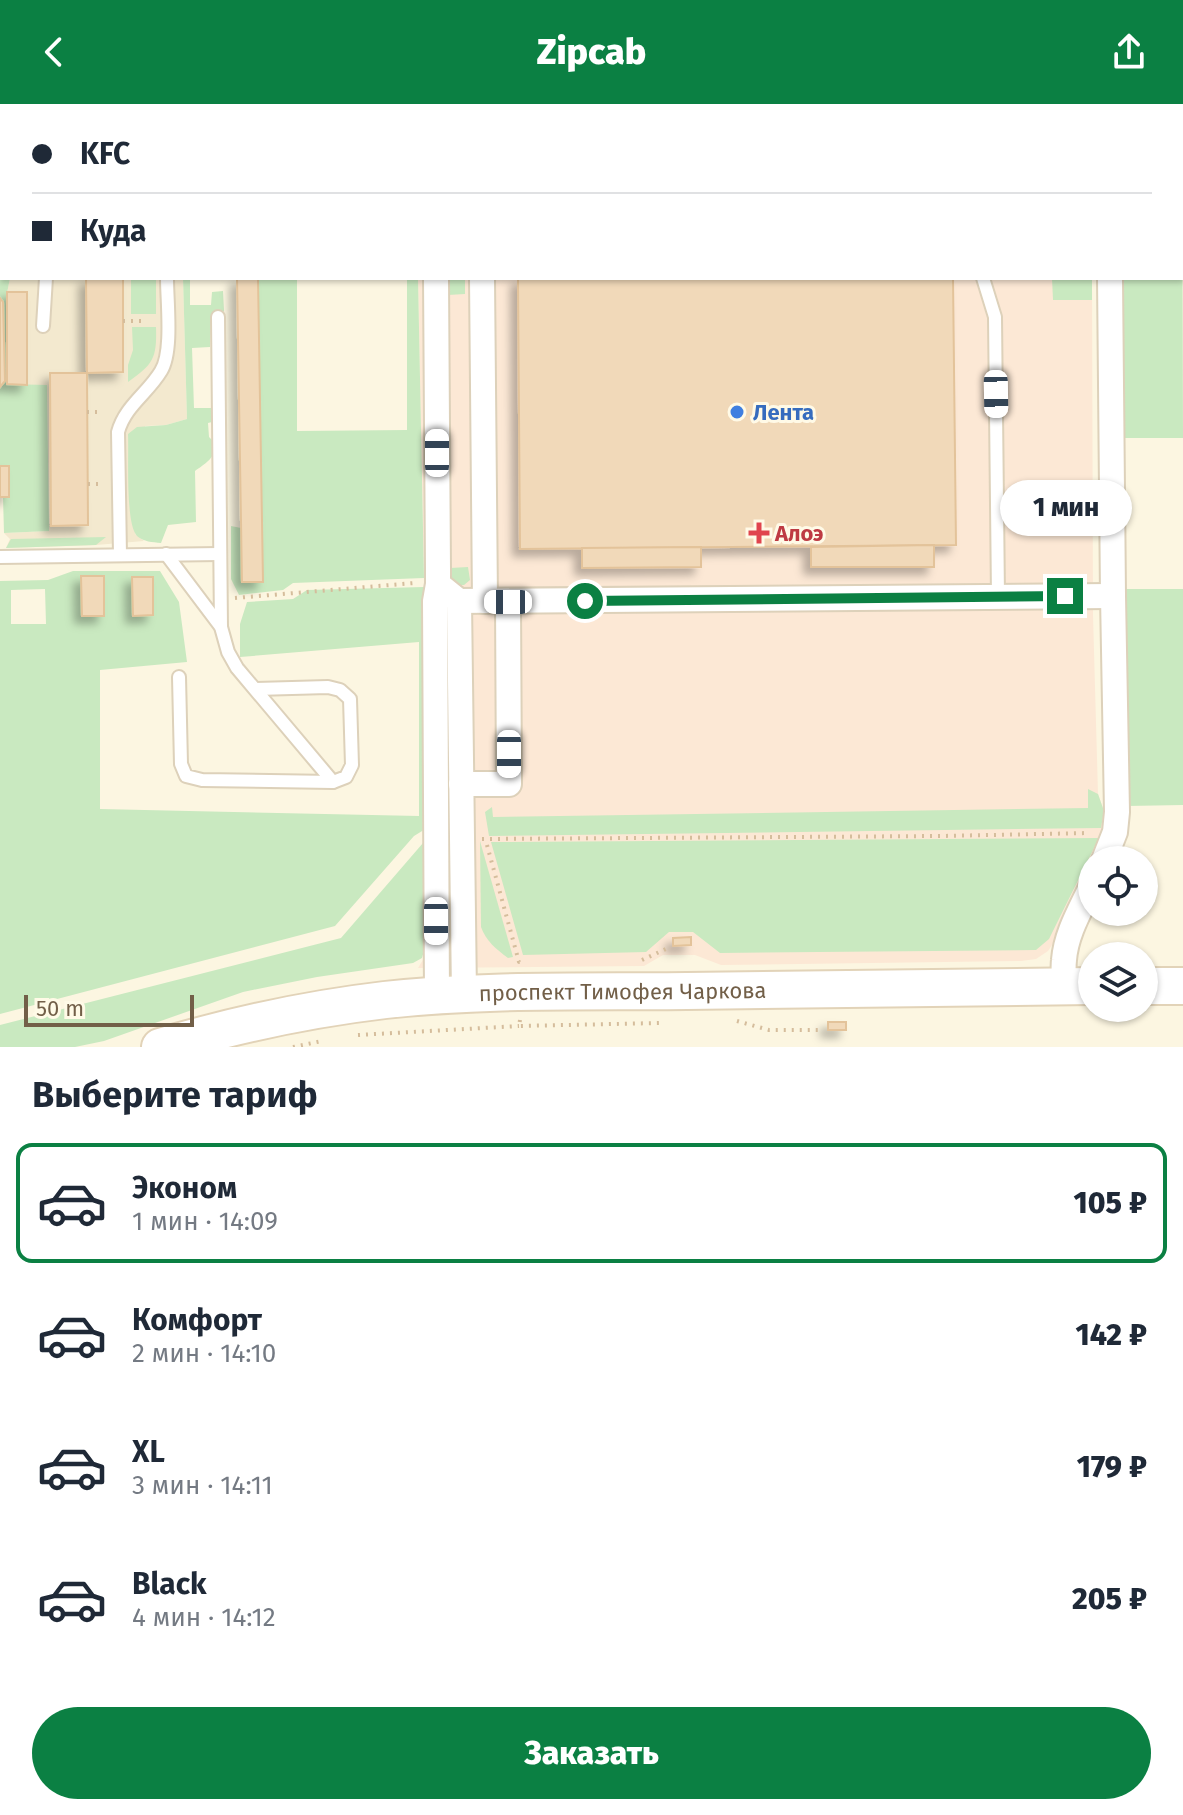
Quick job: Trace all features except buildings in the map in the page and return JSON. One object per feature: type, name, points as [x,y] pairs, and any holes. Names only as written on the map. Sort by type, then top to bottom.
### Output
[{"type":"main road","name":"проспект Тимофея Чаркова","points":[[160,1047],[276,1017],[350,1005],[450,995],[1078,986]]},
{"type":"main road","points":[[1158,986],[1183,986]]},
{"type":"street","points":[[436,280],[439,592],[450,995]]},
{"type":"street","points":[[461,784],[509,784],[496,602],[482,280]]},
{"type":"street","points":[[1110,280],[1117,812],[1110,846]]},
{"type":"street","points":[[439,592],[496,602],[1113,596]]},
{"type":"street","points":[[439,592],[461,784],[450,995]]},
{"type":"street","points":[[1078,914],[1066,945],[1064,960],[1078,986]]},
{"type":"lane","points":[[1098,104],[1107,104]]},
{"type":"lane","points":[[43,326],[46,280]]},
{"type":"lane","points":[[120,555],[118,432],[124,416],[162,370],[168,352],[167,280]]},
{"type":"lane","points":[[984,280],[995,317],[998,597]]},
{"type":"lane","points":[[218,317],[221,627],[228,652],[237,668],[333,782]]},
{"type":"lane","points":[[166,554],[221,627]]},
{"type":"lane","points":[[0,557],[220,554]]},
{"type":"lane","points":[[179,677],[181,764],[186,776],[202,780],[333,782],[346,777],[352,765],[350,699],[340,690],[328,687],[256,689]]},
{"type":"path","points":[[123,321],[146,321]]},
{"type":"path","points":[[87,412],[103,412]]},
{"type":"path","points":[[88,484],[98,484]]},
{"type":"path","points":[[221,599],[439,592]]},
{"type":"path","points":[[476,839],[1115,832]]},
{"type":"path","points":[[485,839],[519,962],[535,962]]},
{"type":"path","points":[[628,961],[643,960],[668,948]]},
{"type":"path","points":[[519,1026],[520,1017]]},
{"type":"path","points":[[724,1021],[740,1021],[769,1030],[820,1030]]},
{"type":"path","points":[[344,1036],[519,1026],[661,1023]]},
{"type":"path","points":[[293,1047],[331,1039]]},
{"type":"shaded area","points":[[10,280],[183,280],[187,419],[166,425],[145,426],[135,534],[144,541],[6,548],[10,539],[4,533],[49,531],[47,386],[27,385],[27,293],[7,292]]},
{"type":"shaded area","points":[[418,280],[1092,280],[1093,615],[1098,794],[1104,811],[1099,846],[1078,846],[1078,893],[1059,935],[1048,951],[1036,959],[1021,961],[721,965],[695,955],[663,955],[644,966],[418,968],[427,953]]},
{"type":"green space","points":[[0,280],[10,280],[7,384],[47,385],[49,531],[4,533],[3,497],[9,496],[9,466],[0,466],[0,387],[5,381],[3,303]]},
{"type":"green space","points":[[131,280],[156,280],[156,314],[131,314]]},
{"type":"green space","points":[[183,280],[190,280],[190,305],[211,305],[212,292],[223,291],[224,311],[211,318],[210,347],[192,348],[194,408],[212,408],[212,422],[208,423],[209,437],[215,448],[210,460],[195,471],[196,522],[168,525],[161,543],[142,539],[133,529],[129,504],[128,434],[137,427],[166,425],[187,419]]},
{"type":"green space","points":[[258,280],[297,280],[297,431],[407,430],[407,280],[418,280],[424,578],[293,583],[283,590],[239,595],[231,579],[231,526],[241,528],[242,582],[263,581]]},
{"type":"green space","points":[[449,280],[465,280],[465,294],[448,295],[450,568],[468,567],[470,580],[464,585],[456,585],[448,577],[444,293]]},
{"type":"green space","points":[[1052,280],[1092,280],[1092,300],[1053,300]]},
{"type":"green space","points":[[1122,280],[1183,280],[1183,438],[1124,438]]},
{"type":"green space","points":[[132,327],[156,327],[156,347],[148,365],[128,382],[128,365],[133,350]]},
{"type":"green space","points":[[106,537],[96,545],[6,548],[11,539]]},
{"type":"green space","points":[[73,571],[160,571],[179,602],[187,662],[100,670],[100,809],[419,816],[419,642],[240,657],[240,624],[247,602],[293,599],[307,590],[424,587],[427,828],[414,836],[335,926],[0,1014],[0,581],[48,580]],"holes":[[[82,576],[104,577],[104,616],[82,615]],[[133,578],[153,578],[153,615],[133,615]],[[45,589],[46,624],[11,624],[11,590]]]},
{"type":"green space","points":[[1125,589],[1183,589],[1183,805],[1127,806]]},
{"type":"green space","points":[[1088,789],[1098,794],[1104,811],[1101,828],[489,836],[485,812],[492,807],[493,817],[1088,808]]},
{"type":"green space","points":[[1099,838],[1095,846],[1078,846],[1078,880],[1049,939],[1036,950],[720,953],[693,932],[669,932],[646,952],[523,955],[491,842]]},
{"type":"green space","points":[[480,841],[513,957],[508,958],[496,948],[481,927]]},
{"type":"green space","points":[[423,843],[425,947],[422,958],[413,963],[243,992],[104,1041],[75,1047],[0,1047],[0,1025],[341,938]]},
{"type":"place","name":"Лента","points":[[737,412]]},
{"type":"place","name":"Алоэ","points":[[759,533]]},
{"type":"route","points":[[585,601],[1065,596]]}]
